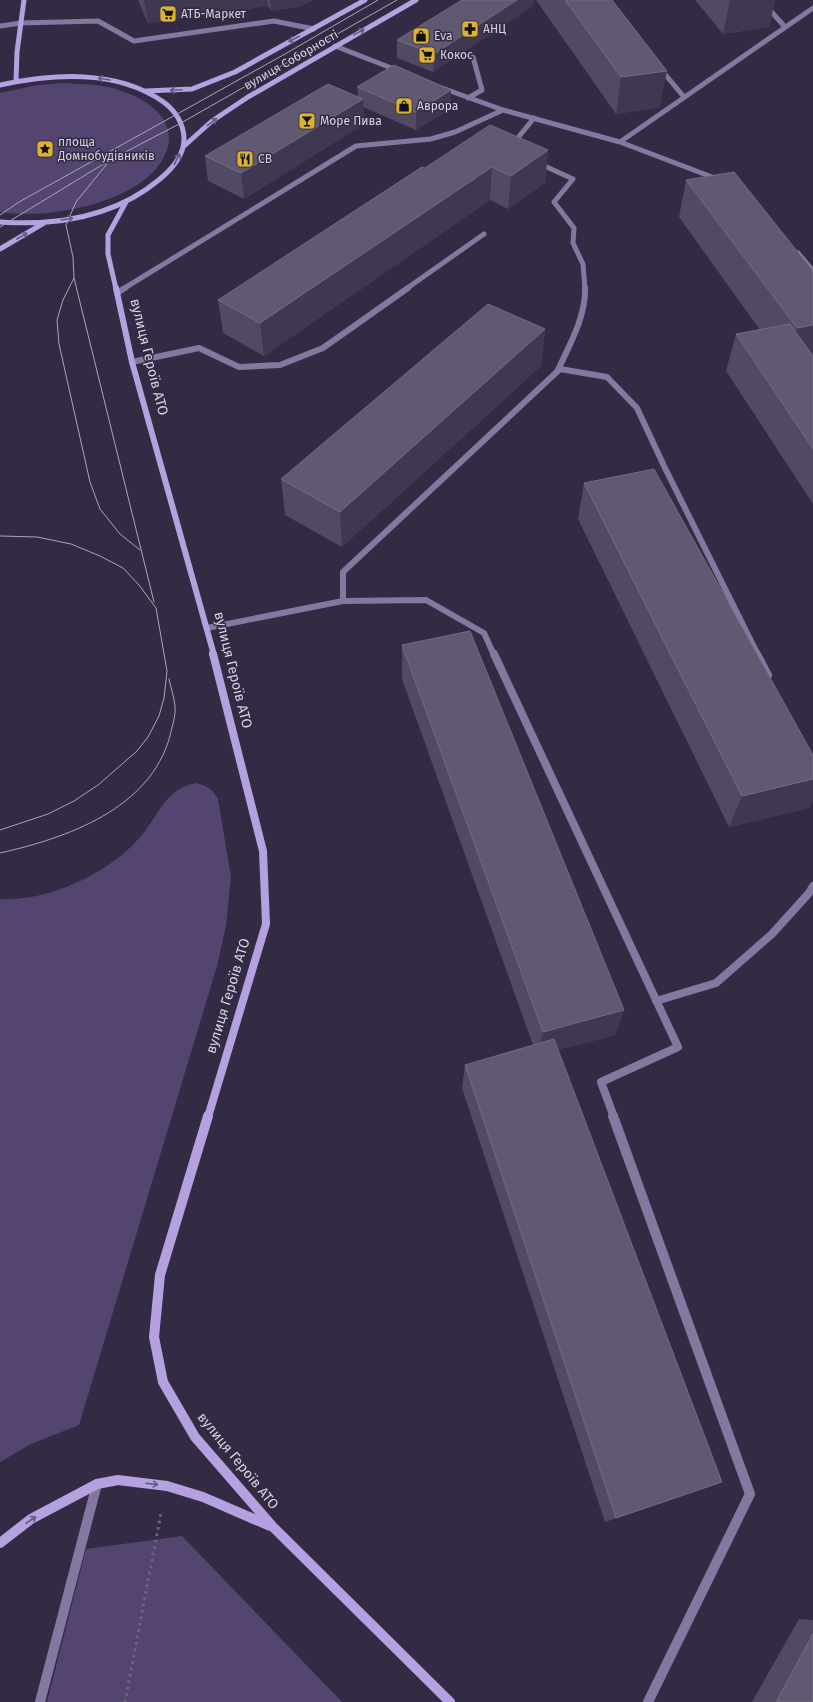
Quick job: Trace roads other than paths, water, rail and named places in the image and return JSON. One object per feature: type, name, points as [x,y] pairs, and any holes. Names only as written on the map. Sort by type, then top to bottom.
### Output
[{"type":"street","points":[[16,82],[17,52],[24,0]]},
{"type":"street","name":"вулиця Соборності","points":[[146,91],[192,89],[235,72],[365,0]]},
{"type":"street","name":"вулиця Соборності","points":[[183,147],[212,121],[248,97],[416,0]]},
{"type":"street","points":[[0,85],[39,78],[86,77],[128,84],[146,91],[161,100],[173,111],[181,123],[184,135],[183,147],[169,172],[154,186],[126,202],[88,216],[45,223],[0,222]]},
{"type":"street","name":"вулиця Героїв АТО","points":[[126,202],[108,235],[108,254],[132,362],[207,628],[263,851],[266,924],[160,1275],[154,1337],[163,1382],[196,1437],[272,1527],[450,1702]]},
{"type":"street","points":[[0,249],[45,223]]},
{"type":"street","points":[[0,1543],[32,1519],[97,1484],[118,1480],[167,1486],[203,1497],[272,1527]]},
{"type":"lane","points":[[760,0],[785,27]]},
{"type":"lane","points":[[620,142],[813,8]]},
{"type":"lane","points":[[0,26],[21,23],[98,21],[134,41],[274,21],[314,29]]},
{"type":"lane","points":[[336,46],[402,72]]},
{"type":"lane","points":[[468,98],[482,90],[473,58]]},
{"type":"lane","points":[[655,61],[684,97]]},
{"type":"lane","points":[[439,87],[503,110],[620,142],[728,183]]},
{"type":"lane","points":[[117,292],[259,207],[356,146],[431,139],[455,132],[503,110]]},
{"type":"lane","points":[[516,152],[508,149],[534,118]]},
{"type":"lane","points":[[530,159],[574,179],[554,202],[574,228],[573,243],[583,264],[585,296],[579,323],[557,372]]},
{"type":"lane","points":[[132,362],[199,348],[239,367],[280,365],[323,348],[484,234]]},
{"type":"lane","points":[[793,247],[813,271]]},
{"type":"lane","points":[[343,601],[343,572],[560,369],[607,377],[637,408],[664,466],[770,680]]},
{"type":"lane","points":[[207,628],[343,601],[426,600],[484,633],[678,1047],[601,1082],[750,1494],[648,1702]]},
{"type":"lane","points":[[656,1002],[716,983],[772,934],[809,893],[813,886]]},
{"type":"lane","points":[[40,1702],[97,1484]]},
{"type":"tram line","points":[[0,215],[19,202],[285,54],[378,0]]},
{"type":"tram line","points":[[110,160],[181,123],[397,0]]},
{"type":"tram line","points":[[0,227],[110,160]]},
{"type":"tram line","points":[[74,278],[73,257],[66,225],[76,202],[110,160]]},
{"type":"tram line","points":[[74,278],[154,602]]},
{"type":"tram line","points":[[74,278],[63,300],[57,320],[59,344],[90,482],[100,509],[120,534],[140,550]]},
{"type":"tram line","points":[[0,536],[37,537],[71,544],[100,556],[123,568],[139,585],[156,608],[167,671],[164,698],[159,716],[148,737],[137,751],[98,785],[74,801],[48,814],[0,830]]},
{"type":"tram line","points":[[0,853],[26,847],[78,829],[103,816],[125,801],[144,783],[160,761],[174,721],[175,706],[169,679]]},
{"type":"place","name":"АТБ-Маркет","points":[[168,14]]},
{"type":"place","name":"АНЦ","points":[[470,29]]},
{"type":"place","name":"Eva","points":[[421,36]]},
{"type":"place","name":"Кокос","points":[[427,55]]},
{"type":"place","name":"Аврора","points":[[404,106]]},
{"type":"place","name":"Море Пива","points":[[307,121]]},
{"type":"place","name":"площа Домнобудівників","points":[[45,149]]},
{"type":"place","name":"СВ","points":[[245,159]]}]
